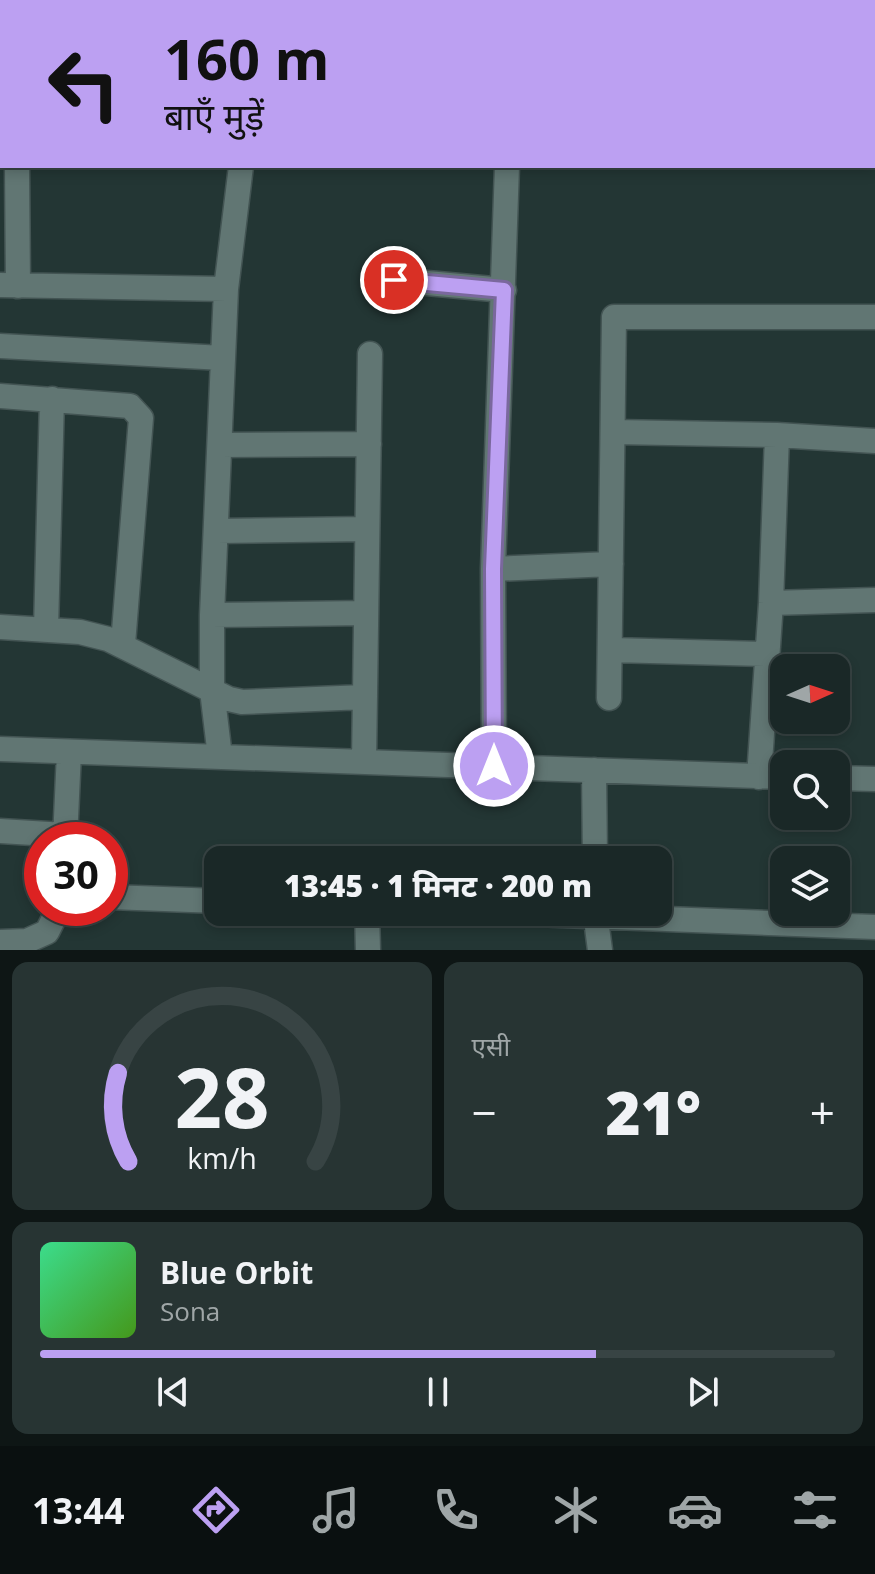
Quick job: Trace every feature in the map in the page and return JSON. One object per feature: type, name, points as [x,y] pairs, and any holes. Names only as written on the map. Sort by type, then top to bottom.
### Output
[{"type":"street","points":[[17,168],[9,285],[226,289]]},
{"type":"street","points":[[220,757],[212,690],[212,615],[226,289],[241,168]]},
{"type":"street","points":[[494,766],[493,569],[507,168]]},
{"type":"street","points":[[394,280],[504,290]]},
{"type":"street","points":[[609,698],[615,432],[614,317],[875,317]]},
{"type":"street","points":[[0,346],[223,358]]},
{"type":"street","points":[[364,762],[370,354]]},
{"type":"street","points":[[0,396],[130,406],[141,418],[123,644]]},
{"type":"street","points":[[46,629],[52,399]]},
{"type":"street","points":[[615,432],[777,435],[875,441]]},
{"type":"street","points":[[759,777],[771,603],[777,435]]},
{"type":"street","points":[[220,445],[369,444]]},
{"type":"street","points":[[217,531],[366,529]]},
{"type":"street","points":[[493,569],[611,564]]},
{"type":"street","points":[[771,603],[875,600]]},
{"type":"street","points":[[212,615],[365,613]]},
{"type":"street","points":[[0,627],[80,632],[123,644],[229,699],[258,703],[365,697]]},
{"type":"street","points":[[612,650],[767,654]]},
{"type":"street","points":[[0,749],[770,777]]},
{"type":"street","points":[[66,822],[69,752]]},
{"type":"street","points":[[594,770],[595,846]]},
{"type":"street","points":[[850,778],[875,779]]},
{"type":"street","points":[[0,831],[24,833]]},
{"type":"street","points":[[128,898],[204,900]]},
{"type":"street","points":[[672,918],[875,927]]},
{"type":"street","points":[[0,942],[27,941],[47,932],[50,926]]},
{"type":"street","points":[[367,926],[368,950]]},
{"type":"street","points":[[597,926],[600,950]]},
{"type":"route","points":[[394,280],[504,290],[493,569],[494,766]]}]
